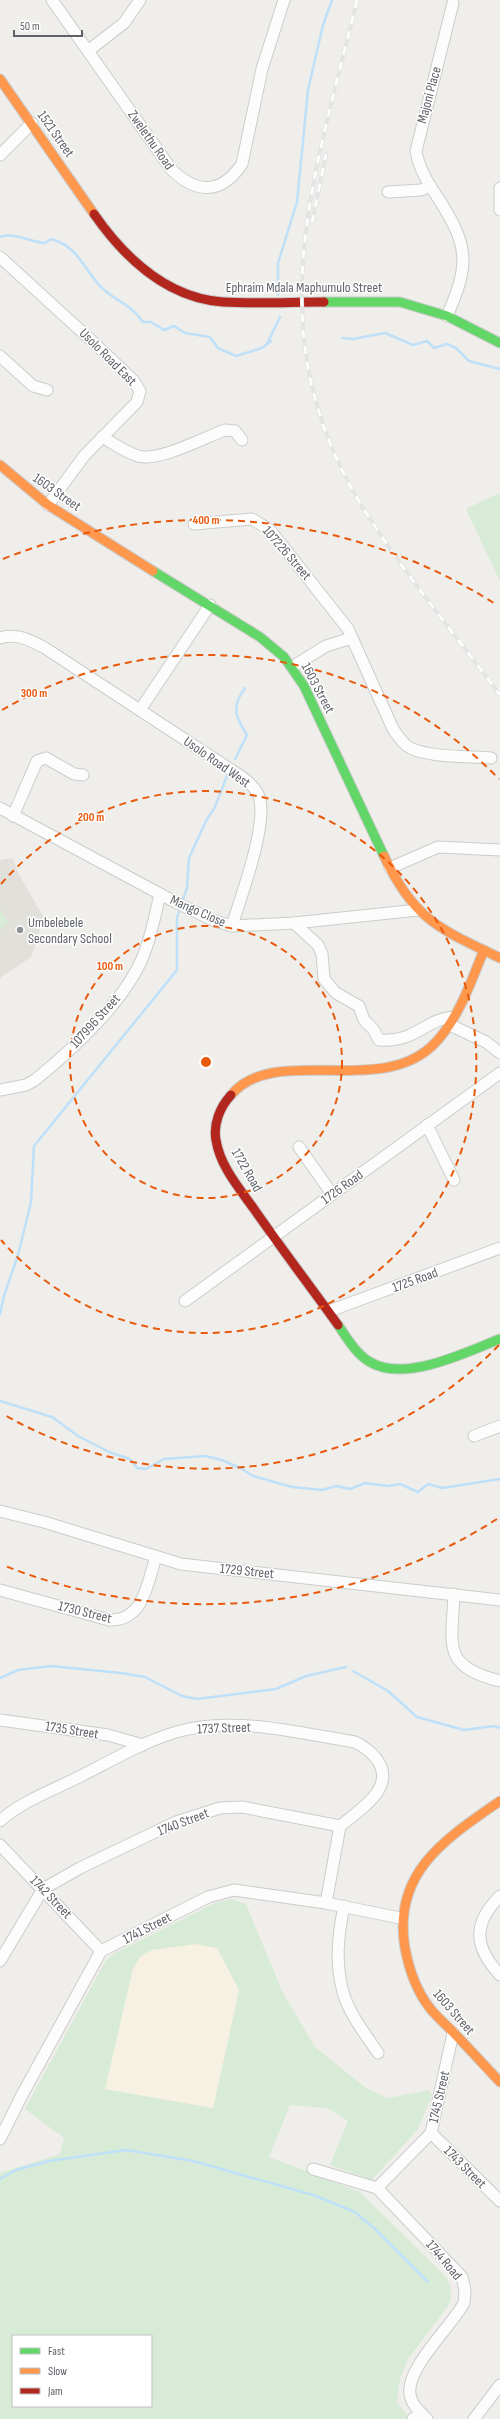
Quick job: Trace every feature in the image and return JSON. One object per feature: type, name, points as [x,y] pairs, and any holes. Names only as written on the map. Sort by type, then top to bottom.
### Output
[{"type":"street","name":"Zwelethu Road","points":[[52,0],[170,169],[182,181],[195,187],[212,188],[235,175],[242,164],[262,69],[284,0]]},
{"type":"street","points":[[88,51],[124,23],[140,0]]},
{"type":"street","name":"Majoni Place","points":[[447,316],[460,288],[464,268],[463,250],[459,234],[418,163],[416,151],[453,3]]},
{"type":"street","name":"1521 Street","points":[[0,79],[89,206]]},
{"type":"street","points":[[0,155],[32,123]]},
{"type":"street","points":[[388,192],[421,190],[430,186]]},
{"type":"street","points":[[500,188],[500,210]]},
{"type":"street","name":"Ephraim Mdala Maphumulo Street","points":[[89,206],[111,238],[150,275],[200,298],[247,303],[400,302],[447,316],[500,343]]},
{"type":"street","name":"Usolo Road East","points":[[0,257],[78,328],[138,387],[140,395],[137,402],[102,436],[69,474],[48,505]]},
{"type":"street","points":[[0,356],[33,386],[47,390]]},
{"type":"street","points":[[102,436],[129,453],[147,457],[160,455],[225,430],[236,431],[242,440]]},
{"type":"street","name":"1603 Street","points":[[0,465],[48,505],[260,637],[292,667],[304,686],[397,882],[418,910],[441,929],[500,958]]},
{"type":"street","name":"107226 Street","points":[[194,524],[252,519],[264,525],[270,530],[343,621],[393,729],[407,746],[423,752],[490,758]]},
{"type":"street","points":[[140,710],[210,605]]},
{"type":"street","name":"Usolo Road West","points":[[0,638],[14,636],[30,640],[239,775],[256,790],[260,799],[261,810],[256,844],[232,926]]},
{"type":"street","points":[[292,667],[326,646],[352,638]]},
{"type":"street","points":[[13,816],[37,761],[41,758],[46,758],[74,774],[83,775]]},
{"type":"street","name":"Mango Close","points":[[0,808],[160,894],[215,921],[232,926],[294,923],[418,910]]},
{"type":"street","points":[[390,868],[438,847],[500,850]]},
{"type":"street","name":"107996 Street","points":[[0,1090],[26,1085],[35,1080],[78,1041],[115,1001],[142,958],[150,940],[160,894]]},
{"type":"street","points":[[294,923],[318,945],[322,954],[324,979],[336,993],[354,1001],[359,1006],[364,1020],[379,1040],[392,1042],[407,1037],[442,1019],[451,1021],[486,1042],[500,1054]]},
{"type":"street","name":"1722 Road","points":[[484,950],[451,1021],[426,1051],[400,1064],[371,1069],[267,1073],[246,1081],[229,1097],[217,1118],[216,1140],[220,1152],[235,1182],[273,1237],[329,1311],[351,1344],[371,1363],[385,1368],[421,1367],[500,1339]]},
{"type":"street","name":"1726 Road","points":[[185,1300],[500,1073]]},
{"type":"street","points":[[427,1125],[454,1180]]},
{"type":"street","points":[[299,1147],[332,1194]]},
{"type":"street","name":"1725 Road","points":[[329,1311],[500,1248]]},
{"type":"street","points":[[474,1436],[500,1426]]},
{"type":"street","name":"1729 Street","points":[[0,1511],[44,1522],[181,1564],[500,1600]]},
{"type":"street","name":"1730 Street","points":[[0,1590],[108,1620],[118,1620],[127,1617],[138,1606],[156,1557]]},
{"type":"street","points":[[454,1594],[453,1642],[458,1659],[476,1675],[500,1681]]},
{"type":"street","name":"1735 Street","points":[[0,1720],[108,1735],[128,1739],[143,1745]]},
{"type":"street","name":"1737 Street","points":[[0,1821],[24,1804],[143,1745],[183,1730],[207,1726],[235,1725],[266,1728],[355,1742],[366,1747],[380,1766],[383,1774],[381,1786],[369,1802],[340,1826]]},
{"type":"street","name":"1603 Street","points":[[500,1801],[451,1835],[434,1851],[413,1881],[400,1918],[403,1945],[412,1978],[427,2006],[500,2082]]},
{"type":"street","name":"1740 Street","points":[[0,1961],[43,1889],[80,1868],[176,1822],[220,1808],[242,1807],[265,1810],[340,1826]]},
{"type":"street","points":[[326,1903],[340,1826]]},
{"type":"street","name":"1742 Street","points":[[0,1845],[101,1951]]},
{"type":"street","name":"1741 Street","points":[[101,1951],[223,1891],[242,1890],[344,1906],[400,1918]]},
{"type":"street","points":[[500,1896],[487,1910],[481,1924],[480,1942],[485,1957],[500,1975]]},
{"type":"street","points":[[344,1906],[338,1951],[343,1993],[356,2019],[378,2053]]},
{"type":"street","points":[[0,2139],[22,2095],[101,1951]]},
{"type":"street","name":"1745 Street","points":[[377,2188],[431,2133],[453,2033]]},
{"type":"street","name":"1743 Street","points":[[431,2133],[500,2201]]},
{"type":"street","name":"1744 Road","points":[[313,2168],[377,2188],[462,2277],[466,2290],[464,2303],[458,2314],[418,2367],[410,2383],[410,2395],[420,2417]]},
{"type":"street","points":[[474,2419],[500,2386]]},
{"type":"shaded area","name":"Umbelebele Secondary School","points":[[13,858],[18,873],[44,918],[31,957],[0,978],[0,860]]},
{"type":"green space","points":[[500,493],[500,581],[466,509]]},
{"type":"green space","points":[[0,910],[9,923],[0,929]]},
{"type":"green space","points":[[232,1899],[246,1904],[282,1991],[315,2047],[366,2088],[388,2098],[429,2090],[432,2095],[418,2129],[372,2180],[330,2165],[348,2121],[327,2108],[290,2105],[269,2157],[360,2192],[447,2278],[451,2292],[451,2299],[448,2306],[408,2359],[400,2378],[397,2403],[411,2419],[0,2419],[0,2173],[60,2154],[64,2138],[25,2109],[106,1960],[117,1952],[217,1902]],"holes":[[[216,1948],[239,1990],[213,2108],[106,2089],[133,1969],[140,1958]]]},
{"type":"sand","points":[[196,1944],[217,1948],[239,1990],[213,2108],[105,2089],[133,1969],[140,1957],[152,1950]]},
{"type":"waterway","points":[[278,295],[278,263],[297,202],[308,90],[323,25],[332,0]]},
{"type":"waterway","points":[[0,237],[17,236],[45,243],[51,239],[61,243],[75,253],[96,282],[103,289],[133,311],[143,322],[151,322],[164,330],[174,326],[185,333],[210,337],[218,348],[236,356],[262,348],[271,341]]},
{"type":"waterway","points":[[267,344],[280,317]]},
{"type":"waterway","points":[[342,338],[353,339],[385,333],[413,345],[427,341],[434,348],[447,344],[456,348],[469,361],[500,369]]},
{"type":"waterway","points":[[235,759],[247,735],[237,717],[236,712],[236,706],[245,688]]},
{"type":"waterway","points":[[183,899],[187,888],[189,858],[206,821],[215,807],[227,776]]},
{"type":"waterway","points":[[0,1314],[4,1296],[18,1255],[31,1202],[34,1146],[177,970],[177,917],[180,910]]},
{"type":"waterway","points":[[0,1401],[52,1417],[78,1436],[109,1452],[130,1459],[137,1468],[146,1469],[164,1459],[205,1456],[222,1460],[253,1476],[292,1487],[322,1490],[336,1486],[350,1489],[365,1483],[388,1486],[400,1484],[418,1492],[428,1484],[442,1488],[500,1479]]},
{"type":"waterway","points":[[0,1678],[18,1670],[51,1666],[121,1673],[145,1677],[182,1696],[197,1699],[276,1689],[306,1676],[346,1667]]},
{"type":"waterway","points":[[353,1671],[388,1691],[417,1717],[464,1730],[494,1726],[500,1728]]},
{"type":"waterway","points":[[0,2179],[16,2170],[49,2161],[126,2150],[193,2161],[313,2195],[355,2212],[375,2229],[428,2282]]},
{"type":"railway","points":[[357,0],[324,133],[311,196],[303,258],[303,320],[311,383],[331,446],[365,511],[380,535],[413,581],[500,695]]},
{"type":"railway","points":[[312,223],[326,154]]},
{"type":"traffic: fast","points":[[324,302],[400,302],[447,316],[500,343]]},
{"type":"traffic: fast","points":[[153,571],[260,637],[284,657],[304,686],[384,856]]},
{"type":"traffic: fast","points":[[338,1325],[360,1355],[370,1362],[384,1368],[400,1369],[435,1363],[453,1358],[500,1339]]},
{"type":"traffic: slow","points":[[0,79],[94,214]]},
{"type":"traffic: slow","points":[[0,465],[48,505],[153,571]]},
{"type":"traffic: slow","points":[[384,856],[395,878],[406,895],[418,909],[445,930],[500,958]]},
{"type":"traffic: slow","points":[[231,1095],[250,1080],[274,1073],[301,1070],[359,1070],[388,1067],[414,1059],[436,1042],[452,1021],[464,998],[484,950]]},
{"type":"traffic: slow","points":[[500,1801],[460,1829],[442,1844],[427,1861],[415,1879],[407,1899],[403,1922],[405,1948],[409,1964],[424,2000],[434,2013],[500,2082]]},
{"type":"traffic: jam","points":[[94,214],[133,260],[165,284],[183,293],[203,299],[223,302],[324,302]]},
{"type":"traffic: jam","points":[[231,1095],[218,1116],[215,1134],[218,1150],[226,1168],[236,1185],[338,1325]]},
{"type":"place","name":"Umbelebele Secondary School","points":[[20,930]]}]
